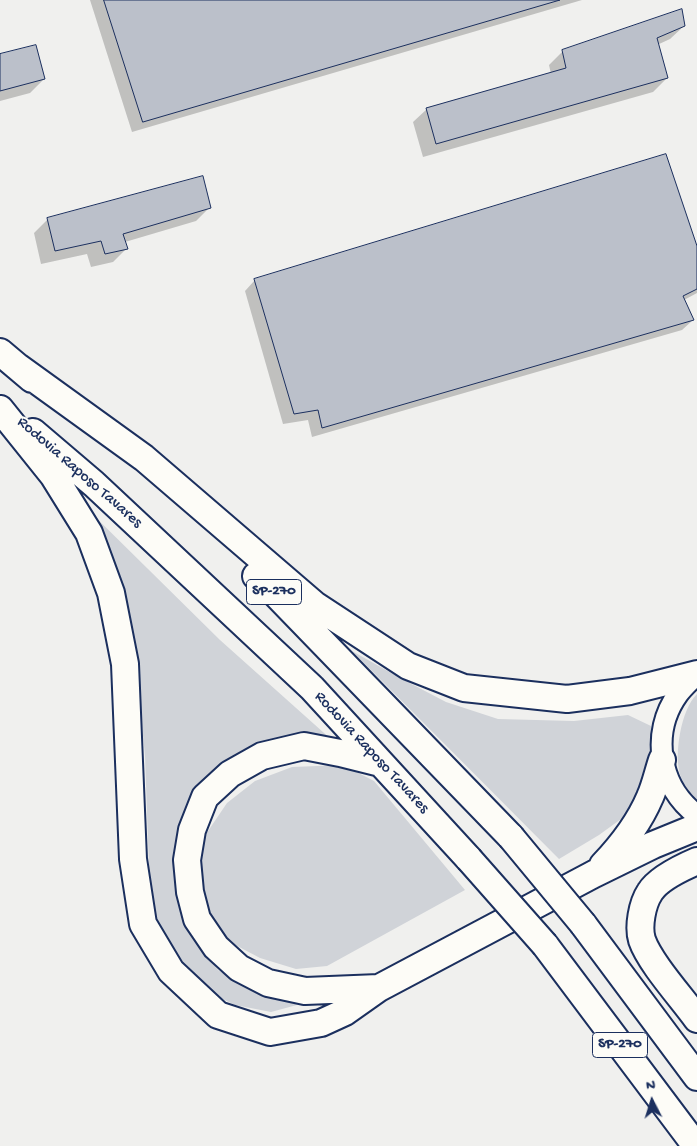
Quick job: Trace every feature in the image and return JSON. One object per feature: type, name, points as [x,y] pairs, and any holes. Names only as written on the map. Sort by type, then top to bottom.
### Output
[{"type":"highway","points":[[9,360],[144,458],[315,605],[408,666],[464,688],[567,699],[630,691],[697,674]]},
{"type":"highway","name":"SP-270","points":[[9,360],[269,587],[510,837],[582,924],[697,1077]]},
{"type":"highway","name":"Rodovia Raposo Tavares","points":[[0,404],[94,484],[312,688],[545,945],[696,1146]]},
{"type":"highway","points":[[0,409],[53,475],[89,533],[111,593],[125,664],[133,859],[143,924],[171,971],[218,1015],[270,1032],[322,1023],[345,1012],[379,988],[594,874],[653,845],[697,827]]},
{"type":"highway","points":[[379,988],[305,991],[268,983],[239,968],[216,946],[197,919],[190,892],[188,860],[192,830],[205,796],[230,774],[262,756],[304,746],[380,763]]},
{"type":"highway","points":[[594,874],[620,848],[640,818],[651,796],[662,760]]},
{"type":"highway","points":[[697,860],[673,872],[650,892],[641,913],[642,940],[654,962],[697,1019]]},
{"type":"main road","points":[[697,674],[678,693],[667,714],[661,736],[662,760],[671,785],[686,807],[697,815]]},
{"type":"shaded area","points":[[75,497],[220,640],[333,741],[302,736],[258,743],[217,767],[195,799],[181,839],[174,868],[180,903],[192,937],[218,970],[245,987],[278,997],[308,1002],[271,1012],[235,1005],[202,989],[176,961],[159,930],[150,897],[145,756],[134,642],[116,575]]},
{"type":"shaded area","points":[[352,651],[446,702],[498,719],[574,721],[628,715],[651,726],[654,751],[643,793],[628,814],[599,835],[559,859]]},
{"type":"shaded area","points":[[697,694],[697,799],[682,780],[679,768],[678,746],[687,710]]},
{"type":"shaded area","points":[[343,765],[374,781],[465,890],[327,966],[296,969],[260,958],[224,939],[198,890],[201,856],[206,834],[227,803],[255,781],[292,767]]},
{"type":"building","points":[[104,0],[560,0],[143,122]]},
{"type":"building","points":[[682,9],[685,26],[657,38],[668,78],[436,144],[426,108],[566,68],[562,50]]},
{"type":"building","points":[[36,45],[45,79],[0,91],[0,54]]},
{"type":"building","points":[[666,154],[697,246],[697,289],[683,296],[694,320],[322,428],[318,410],[294,414],[254,279]]},
{"type":"building","points":[[203,176],[211,208],[123,234],[128,249],[105,254],[101,241],[55,251],[47,218]]}]
